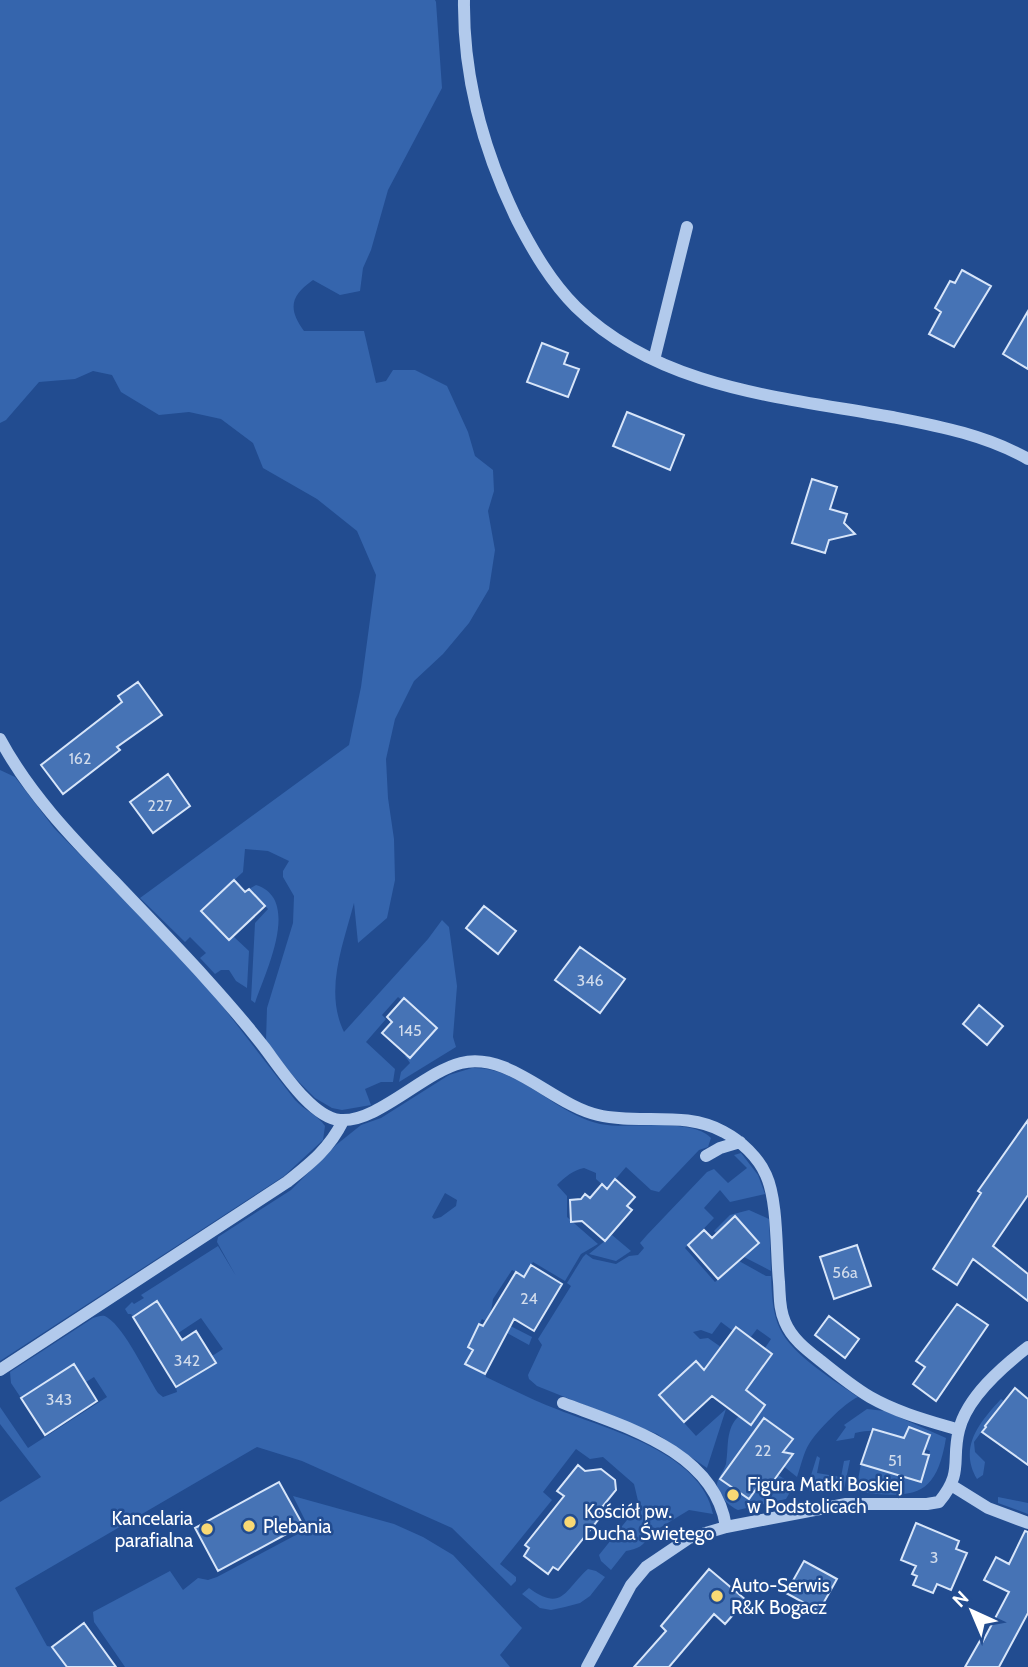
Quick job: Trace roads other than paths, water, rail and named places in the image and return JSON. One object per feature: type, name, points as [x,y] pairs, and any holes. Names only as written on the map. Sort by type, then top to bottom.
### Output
[{"type":"street","points":[[464,0],[464,35],[478,117],[499,181],[529,243],[552,279],[576,307],[628,346],[653,360],[715,384],[966,433],[1028,459]]},
{"type":"street","points":[[653,360],[687,227]]},
{"type":"street","points":[[0,739],[31,788],[64,829],[230,1003],[299,1092],[330,1119],[343,1121],[366,1114],[448,1068],[475,1061],[488,1062],[524,1076],[575,1107],[598,1115],[666,1118],[707,1124],[740,1142],[755,1157],[766,1174],[772,1196],[780,1307],[792,1337],[870,1397],[915,1417],[959,1430]]},
{"type":"street","points":[[0,1370],[287,1182],[314,1161],[333,1141],[343,1121]]},
{"type":"street","points":[[706,1156],[740,1142]]},
{"type":"street","points":[[587,1667],[625,1597],[646,1567],[689,1538],[726,1527],[846,1504],[939,1502],[951,1485],[958,1461],[959,1430],[965,1415],[985,1386],[1026,1353]]},
{"type":"street","points":[[563,1403],[646,1435],[710,1478],[726,1527]]},
{"type":"street","points":[[951,1485],[988,1508],[1028,1523]]},
{"type":"place","name":"Figura Matki Boskiej w Podstolicach","points":[[733,1495]]},
{"type":"place","name":"Kościół pw. Ducha Świętego","points":[[570,1522]]},
{"type":"place","name":"Plebania","points":[[249,1526]]},
{"type":"place","name":"Kancelaria parafialna","points":[[207,1529]]},
{"type":"place","name":"Auto-Serwis R&K Bogacz","points":[[717,1596]]}]
